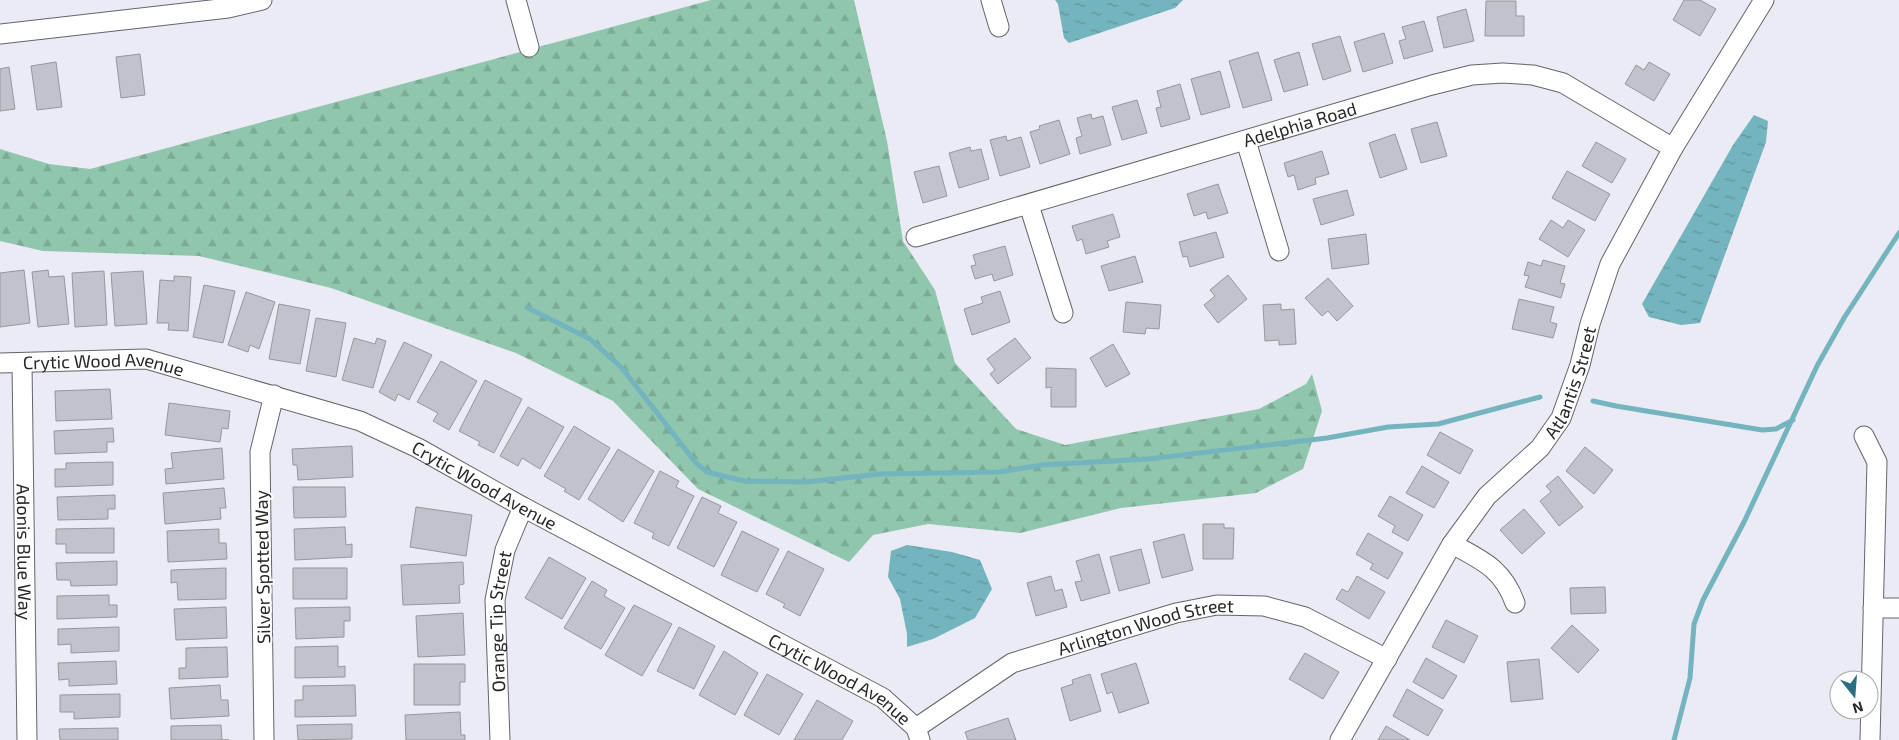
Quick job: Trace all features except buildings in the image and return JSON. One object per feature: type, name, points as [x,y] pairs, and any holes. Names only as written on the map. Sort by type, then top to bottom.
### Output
[{"type":"street","points":[[0,34],[228,8],[262,0]]},
{"type":"street","points":[[516,0],[529,47]]},
{"type":"street","points":[[991,0],[999,27]]},
{"type":"street","name":"Atlantis Street","points":[[1340,740],[1452,544],[1487,496],[1540,448],[1562,418],[1610,264],[1673,148],[1764,0]]},
{"type":"street","name":"Adelphia Road","points":[[916,237],[1432,85],[1472,75],[1503,73],[1533,75],[1563,83],[1673,148]]},
{"type":"street","points":[[1246,141],[1279,251]]},
{"type":"street","points":[[1029,205],[1063,313]]},
{"type":"street","name":"Crytic Wood Avenue","points":[[0,364],[146,359],[360,421],[418,448],[523,507],[883,698],[918,734]]},
{"type":"street","name":"Adonis Blue Way","points":[[22,363],[27,740]]},
{"type":"street","name":"Silver Spotted Way","points":[[264,740],[260,452],[274,395]]},
{"type":"street","points":[[1864,436],[1877,462],[1870,740]]},
{"type":"street","name":"Orange Tip Street","points":[[500,740],[495,600],[505,550],[523,507]]},
{"type":"street","points":[[1452,544],[1497,571],[1509,586],[1516,603]]},
{"type":"street","name":"Arlington Wood Street","points":[[918,734],[1012,663],[1176,613],[1217,606],[1264,606],[1305,617],[1387,659]]},
{"type":"street","points":[[1873,608],[1899,608]]},
{"type":"green space","points":[[711,0],[854,0],[887,141],[903,241],[935,290],[955,363],[1016,429],[1065,445],[1259,409],[1306,384],[1312,374],[1322,411],[1303,469],[1256,493],[1121,508],[1020,533],[928,524],[873,535],[849,562],[698,489],[613,401],[516,353],[331,288],[199,256],[43,251],[0,241],[0,149],[49,164],[90,169]]},
{"type":"water","points":[[1055,0],[1183,0],[1175,8],[1069,43],[1064,38],[1058,4]]},
{"type":"water","points":[[1754,115],[1768,121],[1766,142],[1700,323],[1681,325],[1649,317],[1642,304],[1733,145]]},
{"type":"water","points":[[907,545],[952,552],[980,560],[992,589],[975,618],[933,639],[907,647],[907,634],[900,599],[888,577],[891,551]]},
{"type":"waterway","points":[[1674,740],[1690,678],[1694,624],[1703,600],[1744,522],[1817,366],[1844,318],[1899,233]]},
{"type":"waterway","points":[[528,308],[590,339],[622,368],[696,463],[707,472],[744,481],[806,482],[881,474],[999,472],[1042,465],[1148,459],[1327,438],[1388,427],[1438,424],[1540,397]]},
{"type":"waterway","points":[[1593,401],[1762,430],[1776,429],[1793,420]]}]
